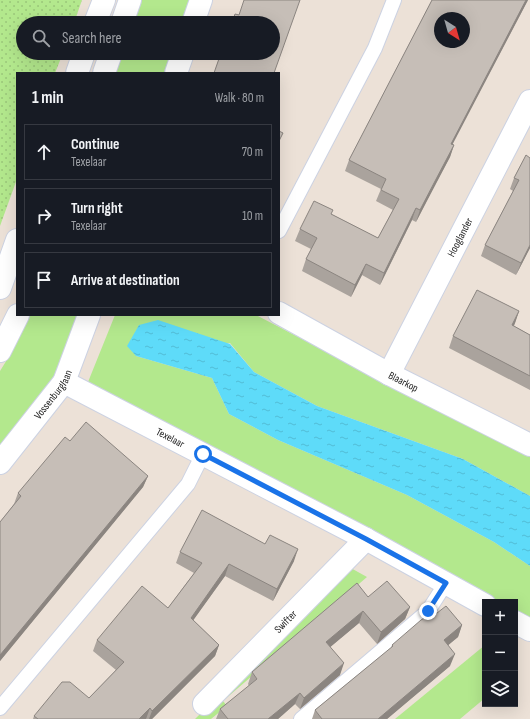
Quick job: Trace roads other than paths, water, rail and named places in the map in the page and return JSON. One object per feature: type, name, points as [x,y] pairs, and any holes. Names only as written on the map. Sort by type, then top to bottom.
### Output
[{"type":"street","points":[[98,16],[104,0]]},
{"type":"street","points":[[124,16],[130,0]]},
{"type":"street","points":[[195,16],[201,0]]},
{"type":"street","points":[[77,72],[82,60]]},
{"type":"street","points":[[104,72],[109,60]]},
{"type":"street","points":[[176,72],[180,60]]},
{"type":"street","name":"Hooglander","points":[[389,374],[522,136],[530,101]]},
{"type":"street","points":[[0,288],[16,243]]},
{"type":"street","name":"Blaarkop","points":[[280,314],[389,374],[530,445]]},
{"type":"street","points":[[0,351],[18,316]]},
{"type":"street","name":"Vossenburglaan","points":[[0,463],[64,382],[89,316]]},
{"type":"street","name":"Texelaar","points":[[64,382],[366,539],[482,603]]},
{"type":"street","name":"Swifter","points":[[204,704],[366,539]]},
{"type":"street","points":[[518,624],[530,630]]},
{"type":"lane","points":[[280,229],[375,48],[394,0]]},
{"type":"lane","points":[[0,708],[188,484],[203,454]]},
{"type":"lane","points":[[301,719],[428,611],[446,583]]},
{"type":"water","points":[[158,320],[230,344],[254,372],[317,406],[463,459],[530,496],[530,566],[494,542],[407,495],[278,440],[229,414],[212,378],[136,356],[127,346],[139,325]]}]
